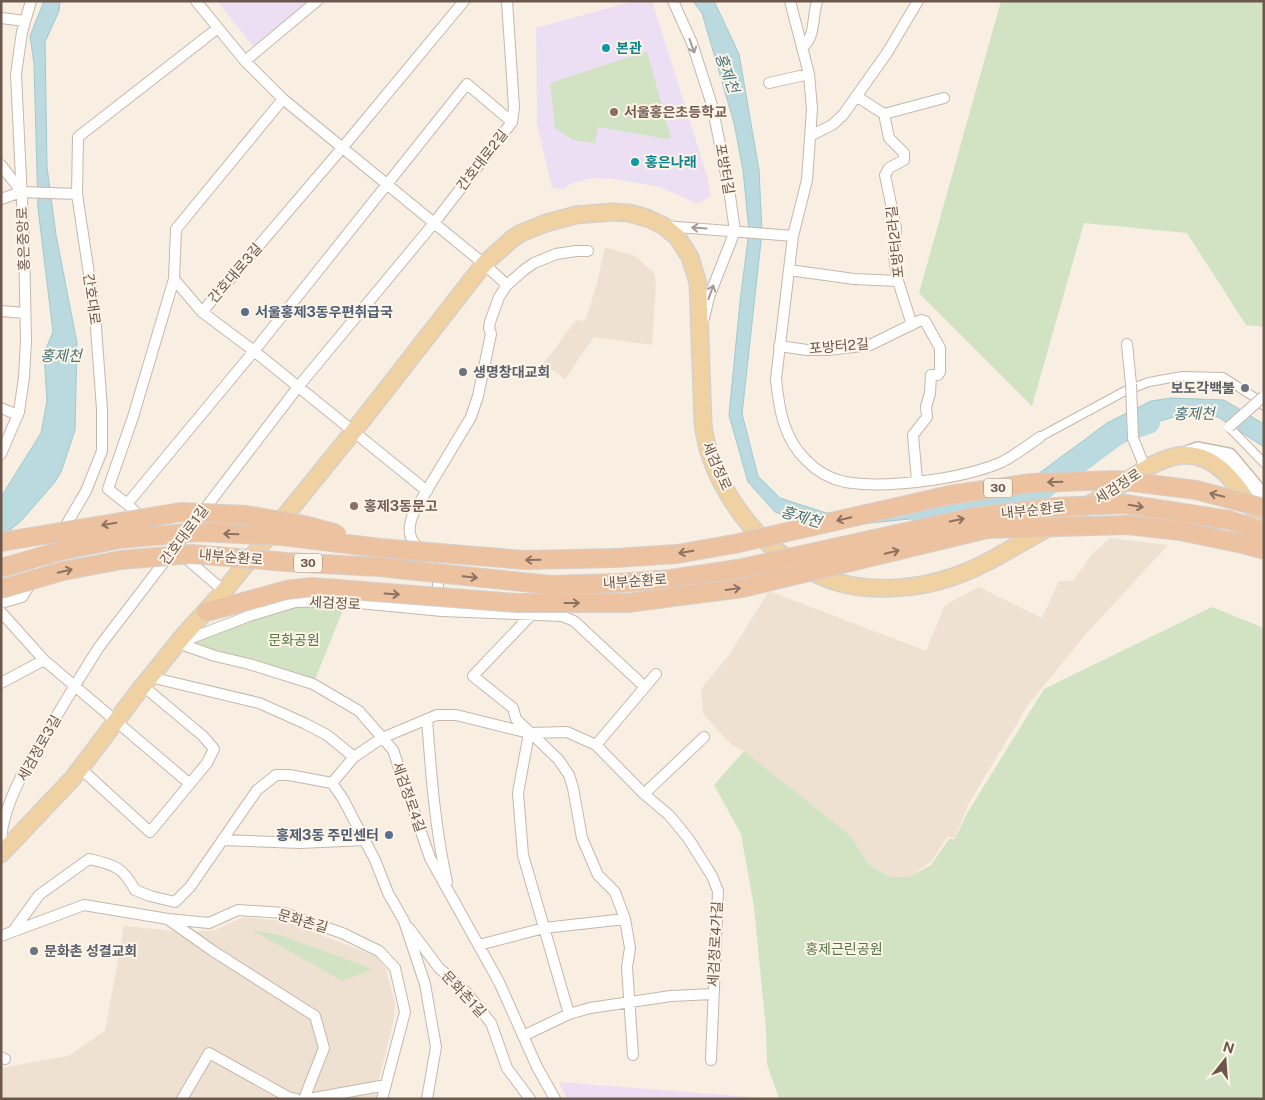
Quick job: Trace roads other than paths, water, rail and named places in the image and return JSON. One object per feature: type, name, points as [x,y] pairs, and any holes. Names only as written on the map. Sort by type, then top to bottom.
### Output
[{"type":"highway","name":"내부순환로","points":[[1,568],[60,551],[120,539],[198,532],[282,536],[380,548],[524,560],[616,558],[677,554],[734,544],[950,495],[1031,482],[1117,480],[1196,490],[1264,508]]},
{"type":"highway","name":"내부순환로","points":[[1,589],[62,571],[111,562],[192,554],[378,567],[551,585],[671,579],[738,569],[974,517],[1055,507],[1125,504],[1230,520],[1264,532]]},
{"type":"highway","points":[[1,542],[182,512],[246,515],[274,520],[322,529],[380,548]]},
{"type":"highway","points":[[206,612],[286,590],[312,587],[517,603],[627,603],[742,588],[987,529],[1128,525],[1180,532],[1264,550]]},
{"type":"main road","name":"세검정로","points":[[1,854],[80,768],[146,682],[224,591],[354,432],[484,264],[521,233],[576,214],[595,212],[629,213],[664,226],[683,245],[698,283],[704,438],[710,457],[722,482],[746,520],[775,550],[802,567],[840,583],[877,588],[915,587],[954,577],[992,560],[1110,492],[1145,468],[1185,455],[1213,462],[1227,475],[1264,525]]},
{"type":"main road","points":[[1185,455],[1198,450],[1229,456],[1264,498]]},
{"type":"street","name":"홍은중앙로","points":[[1,454],[18,415],[24,377],[25,313],[16,74],[22,32],[31,1]]},
{"type":"street","points":[[196,1],[245,61],[283,99],[507,285]]},
{"type":"street","points":[[245,61],[317,1]]},
{"type":"street","points":[[343,147],[464,1]]},
{"type":"street","name":"간호대로2길","points":[[434,223],[512,122],[514,107],[507,1]]},
{"type":"street","name":"포방터길","points":[[673,1],[692,43],[712,105],[736,231],[706,307],[700,339]]},
{"type":"street","points":[[790,1],[809,74],[812,109],[807,180],[793,236],[776,379],[783,425],[807,462],[830,477],[844,481],[877,484],[918,481],[972,471],[1011,457],[1040,437],[1125,391],[1148,382],[1182,376],[1223,377],[1257,399],[1264,406]]},
{"type":"street","points":[[802,48],[808,43],[811,36],[817,1]]},
{"type":"street","points":[[810,136],[832,125],[843,114],[887,53],[918,1]]},
{"type":"street","points":[[1,18],[25,21]]},
{"type":"street","name":"간호대로","points":[[1,604],[22,597],[86,492],[102,451],[102,409],[95,314],[77,194],[78,138],[218,28]]},
{"type":"street","points":[[768,83],[809,74]]},
{"type":"street","points":[[127,504],[254,351],[467,84],[512,122]]},
{"type":"street","points":[[856,96],[884,114],[944,98]]},
{"type":"street","points":[[224,591],[108,489],[134,417],[174,279],[176,229],[283,99]]},
{"type":"street","name":"포방터2라길","points":[[884,114],[889,138],[904,153],[904,160],[889,168],[886,175],[896,228],[894,257],[898,281],[912,324]]},
{"type":"street","name":"간호대로3길","points":[[174,279],[202,312],[343,147]]},
{"type":"street","points":[[1,165],[21,192]]},
{"type":"street","points":[[1,199],[21,192],[77,194]]},
{"type":"street","name":"간호대로1길","points":[[74,686],[99,647],[298,387],[434,223]]},
{"type":"street","points":[[664,226],[793,236]]},
{"type":"street","points":[[439,611],[437,577],[409,534],[411,519],[471,417],[478,396],[491,334],[490,322],[499,297],[507,285],[524,270],[548,256],[564,252],[588,251]]},
{"type":"street","points":[[789,270],[854,279],[898,281]]},
{"type":"street","points":[[1,311],[25,313]]},
{"type":"street","points":[[202,312],[254,351],[427,491]]},
{"type":"street","points":[[912,324],[920,320],[925,321],[940,352],[940,373],[930,376],[930,393],[926,407],[926,418],[913,435],[918,481]]},
{"type":"street","name":"포방터2길","points":[[779,346],[807,350],[828,350],[870,345],[912,324]]},
{"type":"street","points":[[1127,344],[1133,438],[1145,468]]},
{"type":"street","points":[[1264,396],[1229,427],[1264,463]]},
{"type":"street","points":[[1,408],[18,415]]},
{"type":"street","name":"세검정로","points":[[178,643],[249,616],[295,602],[316,600],[439,611],[562,616],[571,619],[645,687]]},
{"type":"street","points":[[1,612],[44,660],[190,784]]},
{"type":"street","points":[[531,615],[473,676],[513,708],[516,719],[558,759],[569,775],[582,838],[598,876],[615,892],[625,919],[630,948],[626,967],[633,1055]]},
{"type":"street","name":"세검정로4길","points":[[178,643],[215,656],[249,664],[313,684],[359,711],[393,750],[430,858],[499,982],[523,1036],[555,1099]]},
{"type":"street","points":[[1,683],[44,660]]},
{"type":"street","points":[[596,746],[656,674]]},
{"type":"street","points":[[146,682],[259,703],[327,735],[354,757]]},
{"type":"street","points":[[80,768],[150,832],[207,763],[214,749],[203,736],[146,682]]},
{"type":"street","name":"세검정로3길","points":[[1,841],[2,825],[25,769],[74,686]]},
{"type":"street","name":"세검정로4가길","points":[[382,738],[438,715],[456,715],[529,733],[567,732],[596,746],[644,794],[669,815],[688,838],[712,876],[718,891],[710,1060]]},
{"type":"street","points":[[427,719],[432,795],[440,854],[449,893]]},
{"type":"street","points":[[529,733],[518,786],[523,855],[569,1014]]},
{"type":"street","points":[[644,794],[704,737]]},
{"type":"street","points":[[332,783],[354,757],[382,738]]},
{"type":"street","points":[[13,932],[39,896],[89,859],[112,864],[128,876],[135,890],[175,902],[190,888],[257,790],[276,775],[289,775],[332,783],[343,799],[375,860],[388,893],[404,921],[426,984],[436,1047],[427,1099]]},
{"type":"street","points":[[223,840],[300,843],[364,840]]},
{"type":"street","name":"문화촌길","points":[[1,936],[84,905],[168,919],[209,923],[238,910],[284,913],[342,933],[379,951],[395,968],[405,1012],[382,1099]]},
{"type":"street","points":[[168,919],[213,952],[315,1016],[324,1048],[304,1099]]},
{"type":"street","points":[[479,945],[544,928],[625,919]]},
{"type":"street","name":"문화촌1길","points":[[404,921],[439,968],[467,993],[491,1024],[508,1068],[530,1099]]},
{"type":"street","points":[[523,1036],[569,1014],[590,1008],[671,996],[713,994]]},
{"type":"street","points":[[182,1099],[209,1052],[290,1098],[296,1099]]},
{"type":"street","points":[[309,1099],[386,1085]]},
{"type":"water","name":"홍제천","points":[[44,1],[60,1],[59,11],[45,42],[47,167],[56,235],[77,343],[75,430],[61,472],[55,482],[20,522],[1,537],[1,497],[41,433],[47,401],[44,353],[53,332],[38,208],[34,64],[30,36]]},
{"type":"water","points":[[693,1],[714,1],[739,54],[759,170],[762,232],[742,414],[758,476],[780,498],[826,513],[933,504],[1034,477],[1107,423],[1151,401],[1171,398],[1224,400],[1264,424],[1264,447],[1218,417],[1174,417],[1117,433],[1037,492],[939,516],[820,528],[775,512],[748,482],[729,415],[749,231],[743,170],[734,123],[702,13]]},
{"type":"waterway","name":"홍제천","points":[[923,517],[939,516],[1037,492],[1117,433],[1148,422]]},
{"type":"place","name":"본관","points":[[606,48]]},
{"type":"place","name":"서울홍은초등학교","points":[[614,112]]},
{"type":"place","name":"홍은나래","points":[[635,162]]},
{"type":"place","name":"서울홍제3동우편취급국","points":[[245,312]]},
{"type":"place","name":"생명창대교회","points":[[463,372]]},
{"type":"place","name":"보도각백불","points":[[1245,388]]},
{"type":"place","name":"홍제3동문고","points":[[354,506]]},
{"type":"place","name":"홍제3동 주민센터","points":[[389,835]]},
{"type":"place","name":"문화촌 성결교회","points":[[34,951]]},
{"type":"park label","name":"문화공원","points":[[294,640]]},
{"type":"park label","name":"홍제근린공원","points":[[844,949]]}]
